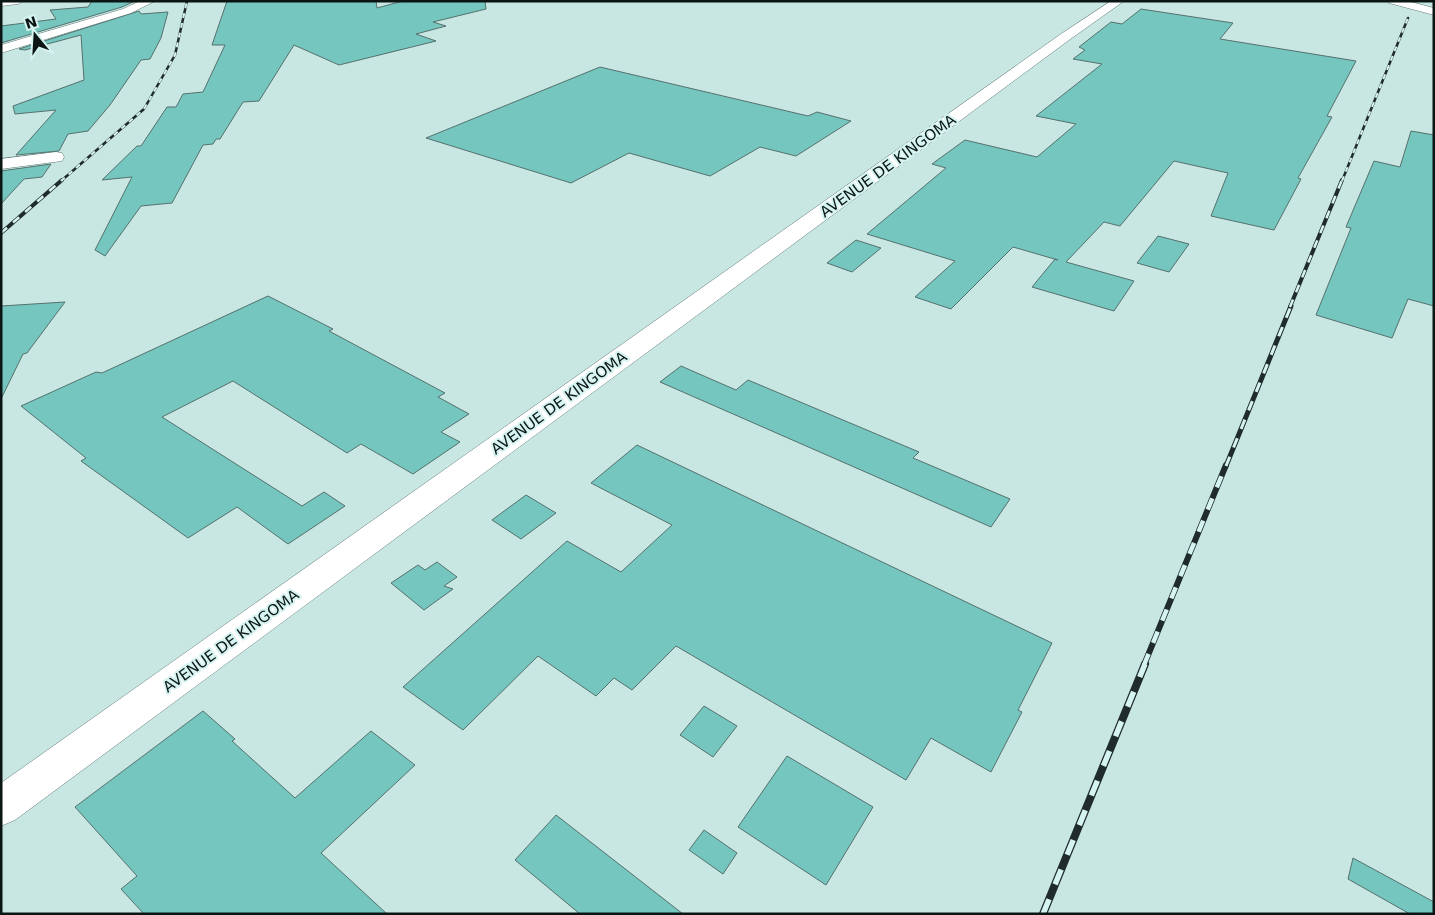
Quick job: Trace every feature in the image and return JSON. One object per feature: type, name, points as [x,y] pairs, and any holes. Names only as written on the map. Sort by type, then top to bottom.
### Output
[{"type":"street","points":[[1,3],[18,1]]},
{"type":"street","points":[[1,49],[104,13],[150,1]]},
{"type":"street","name":"AVENUE DE KINGOMA","points":[[1,807],[1065,37],[1119,1]]},
{"type":"street","points":[[1393,1],[1434,12]]},
{"type":"street","points":[[1,164],[56,157]]},
{"type":"building","points":[[92,1],[135,1],[122,7],[1,43],[1,26],[56,19],[50,10],[88,7]]},
{"type":"building","points":[[227,1],[376,1],[377,8],[403,1],[485,1],[486,9],[433,22],[446,26],[416,34],[436,41],[339,65],[294,45],[259,101],[243,102],[220,139],[216,139],[213,144],[203,145],[172,203],[141,206],[105,256],[95,250],[132,177],[102,180],[137,146],[141,146],[167,107],[176,107],[183,94],[203,92],[225,45],[212,45]]},
{"type":"building","points":[[1141,9],[1233,23],[1220,39],[1356,61],[1327,116],[1332,117],[1298,178],[1301,179],[1274,230],[1211,216],[1228,173],[1174,161],[1120,226],[1104,222],[1066,262],[1134,281],[1114,311],[1032,287],[1055,259],[1013,247],[951,309],[915,297],[955,261],[867,234],[946,168],[932,164],[965,140],[1037,157],[1076,124],[1036,116],[1102,64],[1073,59],[1085,50],[1079,47],[1111,22],[1122,24]]},
{"type":"building","points":[[139,11],[141,14],[168,12],[161,38],[150,59],[141,60],[110,105],[88,131],[68,134],[59,151],[16,155],[56,110],[15,114],[13,106],[84,80],[81,35],[25,50],[19,49]]},
{"type":"building","points":[[600,67],[808,116],[817,112],[851,121],[796,156],[760,147],[710,176],[629,153],[571,183],[426,138]]},
{"type":"building","points":[[1411,131],[1434,135],[1434,306],[1408,299],[1392,338],[1316,315],[1351,228],[1346,227],[1374,161],[1400,167]]},
{"type":"building","points":[[51,164],[42,177],[24,179],[1,204],[1,171]]},
{"type":"building","points":[[1158,236],[1189,244],[1169,272],[1137,263]]},
{"type":"building","points":[[856,240],[881,248],[852,272],[827,263]]},
{"type":"building","points":[[268,296],[333,329],[329,331],[445,393],[438,397],[469,414],[441,432],[460,442],[413,474],[361,444],[347,453],[233,381],[162,417],[302,506],[324,492],[345,506],[288,544],[237,507],[188,538],[81,461],[86,458],[21,406],[96,372],[102,373]]},
{"type":"building","points":[[65,302],[27,353],[23,354],[1,399],[1,306]]},
{"type":"building","points":[[681,366],[736,390],[748,380],[919,452],[913,458],[1010,499],[991,527],[660,382]]},
{"type":"building","points":[[637,445],[1052,643],[1018,710],[1022,712],[991,772],[931,738],[906,780],[676,646],[632,690],[614,678],[596,696],[538,656],[463,730],[403,687],[567,541],[621,572],[672,525],[591,483]]},
{"type":"building","points":[[526,495],[556,513],[521,539],[492,520]]},
{"type":"building","points":[[437,562],[457,577],[444,586],[453,589],[424,610],[391,583],[418,565],[425,570]]},
{"type":"building","points":[[704,706],[737,726],[713,757],[680,735]]},
{"type":"building","points":[[203,711],[235,739],[232,741],[295,798],[371,731],[415,765],[321,853],[387,914],[144,914],[121,889],[137,876],[75,807]]},
{"type":"building","points":[[787,756],[873,807],[826,885],[738,827]]},
{"type":"building","points":[[556,815],[683,914],[580,914],[515,860]]},
{"type":"building","points":[[704,830],[737,853],[723,874],[689,850]]},
{"type":"building","points":[[1353,858],[1434,902],[1434,914],[1410,914],[1348,879]]},
{"type":"railway","points":[[61,181],[144,109],[175,55],[187,1]]},
{"type":"railway","points":[[1342,181],[1408,18]]},
{"type":"railway","points":[[1,233],[62,180]]},
{"type":"railway","points":[[1290,307],[1342,180]]},
{"type":"railway","points":[[1226,466],[1291,306]]},
{"type":"railway","points":[[1144,665],[1226,465]]},
{"type":"railway","points":[[1043,914],[1145,664]]}]
